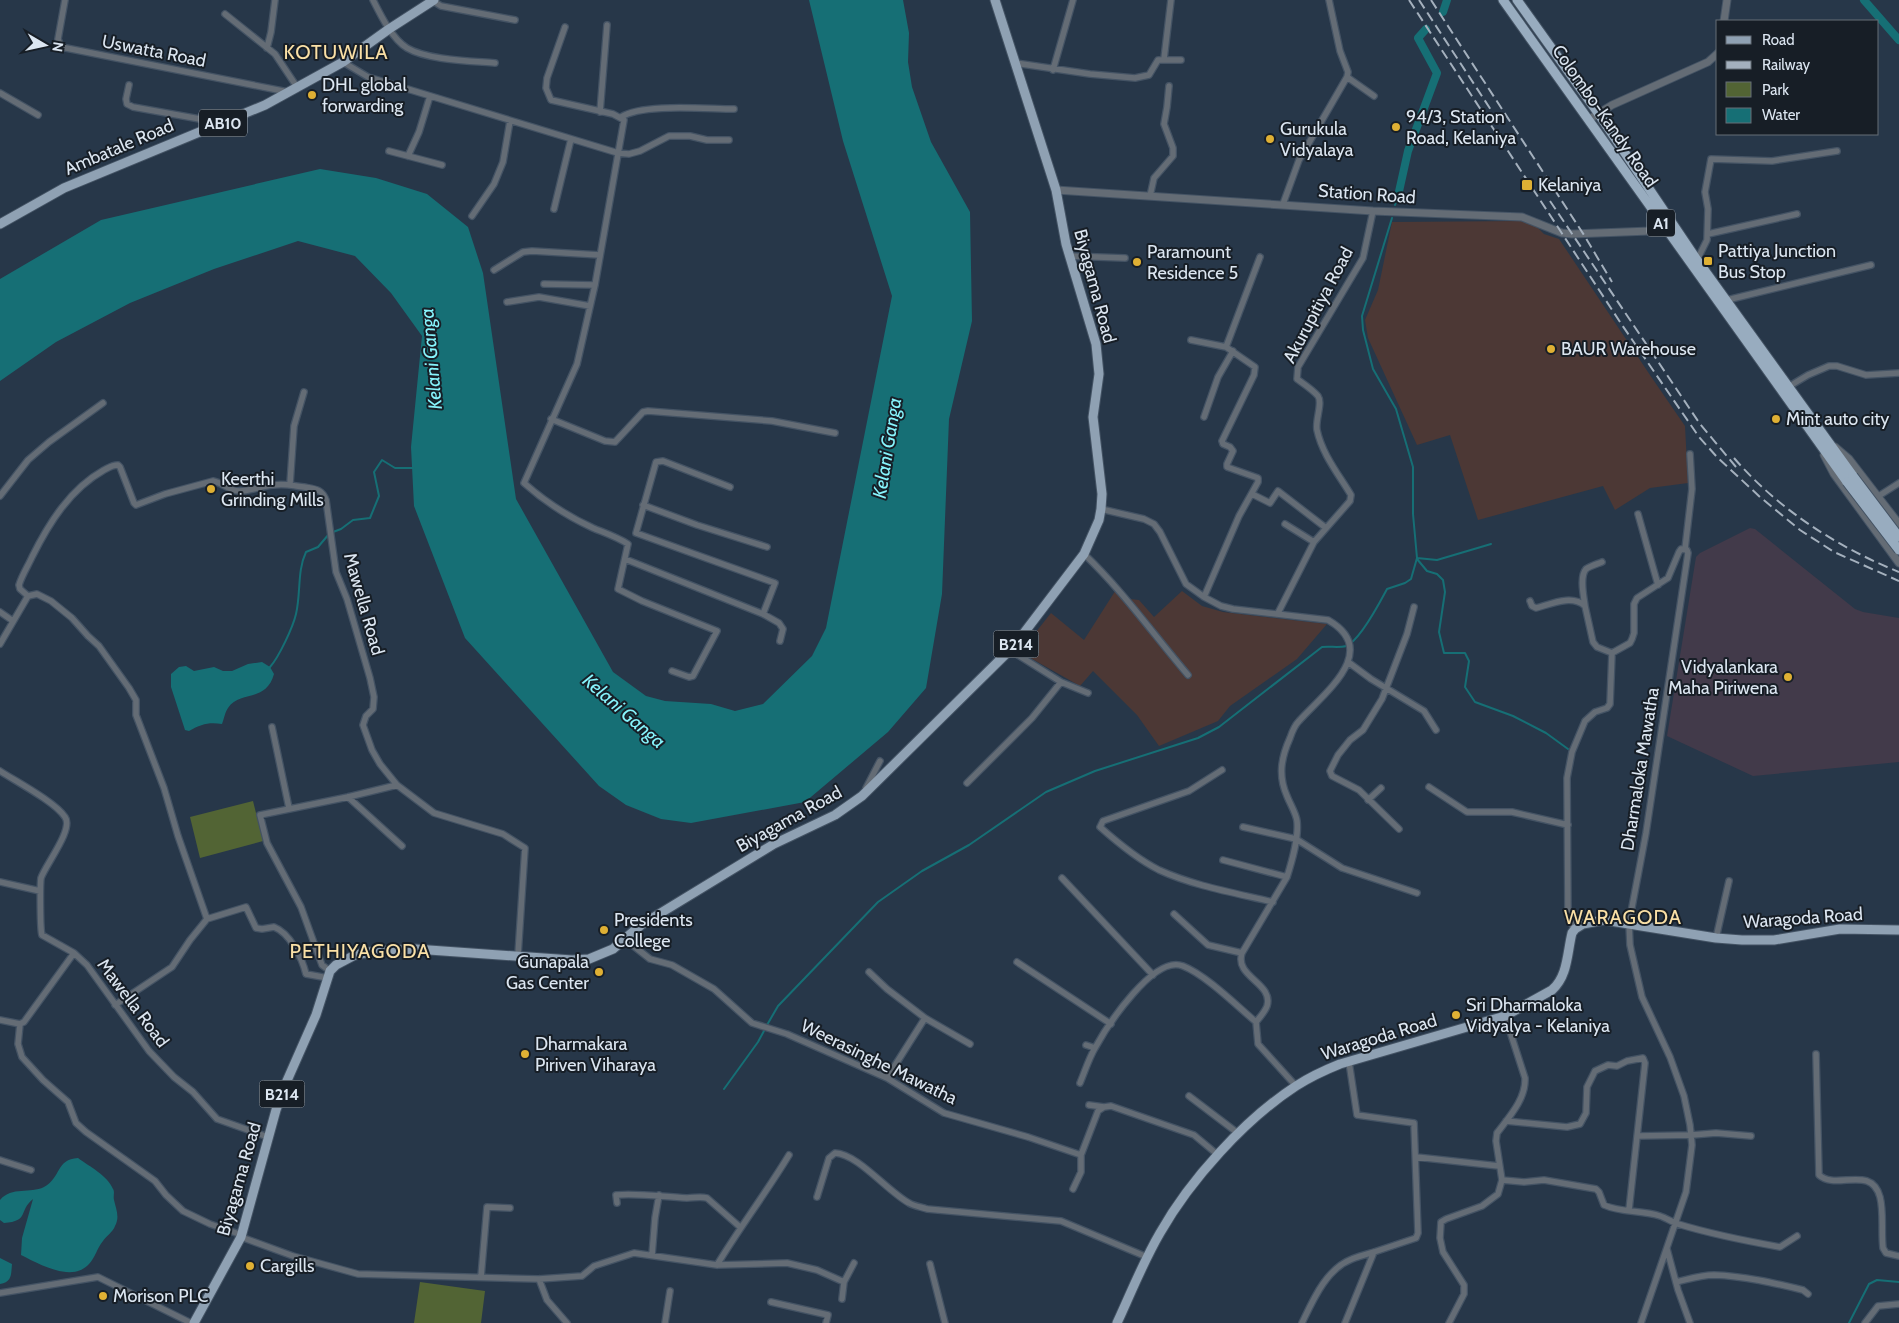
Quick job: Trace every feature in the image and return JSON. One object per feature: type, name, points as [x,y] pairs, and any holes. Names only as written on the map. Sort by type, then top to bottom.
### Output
[{"type":"highway","name":"Colombo-Kandy Road","points":[[1504,0],[1819,446]]},
{"type":"highway","name":"Colombo-Kandy Road","points":[[1517,0],[1598,113],[1697,260],[1828,440]]},
{"type":"highway","name":"A1","points":[[1828,440],[1850,479],[1899,550]]},
{"type":"highway","name":"A1","points":[[1819,446],[1899,537]]},
{"type":"main road","name":"Ambatale Road","points":[[0,224],[64,188],[242,115],[288,92],[343,62],[434,0]]},
{"type":"main road","name":"Biyagama Road","points":[[193,1323],[241,1236],[268,1138],[286,1083],[316,1015],[329,974],[336,965],[355,955],[375,951],[415,949],[572,960],[589,959],[613,949],[626,940],[641,925],[774,844],[835,815],[862,796],[1010,650],[1084,554],[1099,520],[1102,494],[1093,417],[1099,374],[1096,344],[1069,256],[1056,190],[995,0]]},
{"type":"main road","name":"Waragoda Road","points":[[1117,1323],[1160,1232],[1187,1191],[1218,1155],[1256,1118],[1296,1086],[1317,1074],[1349,1062],[1505,1016],[1552,990],[1558,985],[1565,971],[1572,933],[1583,924],[1604,920],[1716,938],[1774,940],[1840,929],[1899,930]]},
{"type":"street","name":"Uswatta Road","points":[[65,0],[58,39],[61,47],[288,92]]},
{"type":"street","points":[[267,48],[275,0]]},
{"type":"street","points":[[372,0],[389,29],[406,47],[425,55],[495,63]]},
{"type":"street","points":[[434,0],[441,6],[516,20]]},
{"type":"street","points":[[1054,70],[1073,0]]},
{"type":"street","points":[[1164,59],[1171,0]]},
{"type":"street","points":[[1283,204],[1299,160],[1347,77],[1348,72],[1340,51],[1329,0]]},
{"type":"street","points":[[1724,20],[1727,0]]},
{"type":"street","points":[[225,14],[275,54],[297,87]]},
{"type":"street","points":[[600,112],[607,25]]},
{"type":"street","points":[[566,28],[547,78],[546,88],[550,100],[624,120],[595,285],[577,364],[524,483],[533,492],[575,518],[628,544],[618,589],[642,602],[717,631],[692,676],[689,677],[672,670]]},
{"type":"street","points":[[1588,120],[1598,113],[1708,62],[1716,55]]},
{"type":"street","points":[[1015,63],[1054,70],[1135,78],[1145,77],[1152,72],[1158,60],[1181,60]]},
{"type":"street","points":[[343,62],[368,77],[618,154],[640,151],[669,136],[729,140]]},
{"type":"street","points":[[1347,77],[1374,96]]},
{"type":"street","points":[[129,85],[126,99],[127,104],[133,107],[211,121],[218,124]]},
{"type":"street","points":[[1150,196],[1154,178],[1173,156],[1173,148],[1164,124],[1169,86]]},
{"type":"street","points":[[0,93],[38,115]]},
{"type":"street","points":[[408,156],[419,132],[430,96]]},
{"type":"street","points":[[621,118],[628,113],[655,109],[734,109]]},
{"type":"street","points":[[472,216],[494,184],[503,162],[510,121]]},
{"type":"street","points":[[554,209],[571,139]]},
{"type":"street","points":[[388,151],[442,165]]},
{"type":"street","points":[[1697,260],[1708,240],[1708,209],[1705,192],[1711,159],[1772,161],[1837,151]]},
{"type":"street","name":"Station Road","points":[[1056,190],[1373,211],[1522,217],[1562,233],[1572,234],[1650,231],[1673,223]]},
{"type":"street","name":"Akurupitiya Road","points":[[1278,613],[1314,542],[1350,501],[1351,495],[1325,453],[1318,436],[1317,416],[1321,403],[1318,396],[1297,378],[1296,374],[1363,258],[1373,211]]},
{"type":"street","points":[[1708,234],[1797,214]]},
{"type":"street","points":[[494,270],[523,252],[532,250],[600,255]]},
{"type":"street","points":[[1069,256],[1125,258]]},
{"type":"street","points":[[1226,347],[1260,256]]},
{"type":"street","points":[[1727,300],[1871,266]]},
{"type":"street","points":[[544,284],[595,285]]},
{"type":"street","points":[[507,302],[540,297],[590,306]]},
{"type":"street","points":[[1191,340],[1226,347],[1255,367],[1255,371],[1222,441],[1223,444],[1232,449],[1227,467],[1259,480],[1239,516],[1204,597]]},
{"type":"street","points":[[1204,416],[1218,377],[1233,351]]},
{"type":"street","points":[[1788,387],[1808,375],[1829,366],[1837,366],[1866,376],[1899,373]]},
{"type":"street","points":[[290,484],[294,426],[304,392]]},
{"type":"street","points":[[0,496],[28,460],[103,403]]},
{"type":"street","points":[[551,419],[605,441],[615,442],[643,412],[648,411],[772,421],[835,432]]},
{"type":"street","points":[[1828,440],[1849,459],[1899,524]]},
{"type":"street","points":[[1819,446],[1834,474],[1899,563]]},
{"type":"street","name":"Dharmaloka Mawatha","points":[[1641,1323],[1668,1250],[1686,1192],[1691,1158],[1692,1135],[1684,1096],[1670,1057],[1642,997],[1630,946],[1629,923],[1646,833],[1687,558],[1687,550],[1685,549],[1692,489],[1690,454]]},
{"type":"street","points":[[730,487],[663,461],[656,462],[636,533],[775,583],[763,614]]},
{"type":"street","name":"Mawella Road","points":[[28,596],[20,589],[19,585],[45,533],[76,491],[94,475],[113,465],[120,467],[136,505],[165,494],[213,481],[219,482],[229,489],[236,490],[250,491],[271,485],[290,484],[321,491],[326,500],[336,572],[347,599],[374,697],[373,709],[366,716],[363,725],[372,750],[380,764],[397,785],[434,813],[503,834],[525,848],[518,955]]},
{"type":"street","points":[[1877,497],[1899,483]]},
{"type":"street","points":[[1252,494],[1270,503],[1278,491],[1326,528]]},
{"type":"street","points":[[643,505],[697,525],[767,547]]},
{"type":"street","points":[[1101,509],[1154,524],[1160,532],[1186,584],[1204,597],[1221,606],[1233,609],[1328,620],[1340,629],[1352,650],[1341,675],[1325,696],[1297,723],[1286,748],[1281,772],[1281,784],[1297,821],[1296,839],[1287,877],[1240,959],[1241,965],[1265,991],[1268,999],[1267,1007],[1256,1022],[1258,1044],[1296,1086]]},
{"type":"street","points":[[1638,514],[1658,585]]},
{"type":"street","points":[[1285,524],[1314,542]]},
{"type":"street","points":[[1883,541],[1899,528]]},
{"type":"street","points":[[1602,562],[1587,568],[1585,571],[1583,582],[1585,606],[1596,647],[1612,653],[1630,643],[1632,639],[1634,604],[1637,598],[1668,578],[1679,552],[1685,549]]},
{"type":"street","points":[[1084,554],[1128,600],[1188,675]]},
{"type":"street","points":[[625,559],[763,614],[779,623],[783,629],[780,641]]},
{"type":"street","points":[[0,644],[28,596],[37,594],[51,601],[72,618],[100,646],[136,700],[136,715],[164,788],[178,836],[207,919]]},
{"type":"street","points":[[1530,601],[1532,606],[1536,608],[1563,600],[1579,602],[1585,606]]},
{"type":"street","points":[[1399,829],[1359,790],[1332,776],[1330,771],[1338,755],[1346,745],[1363,730],[1387,689],[1407,634],[1414,606]]},
{"type":"street","points":[[0,612],[13,621]]},
{"type":"street","points":[[1010,650],[1061,682],[1088,694]]},
{"type":"street","points":[[1575,929],[1568,918],[1567,778],[1572,752],[1585,721],[1595,712],[1608,708],[1610,704],[1612,653]]},
{"type":"street","points":[[1348,662],[1371,680],[1424,711],[1436,730]]},
{"type":"street","points":[[967,783],[1032,718],[1061,682]]},
{"type":"street","points":[[272,727],[289,808]]},
{"type":"street","points":[[862,796],[880,761]]},
{"type":"street","name":"Mawella Road","points":[[0,770],[44,799],[68,821],[65,834],[45,868],[40,881],[42,901],[40,926],[42,935],[74,954],[87,965],[149,1051],[174,1077],[193,1092],[217,1119],[268,1138]]},
{"type":"street","points":[[1222,770],[1189,791],[1103,821],[1100,826],[1139,858],[1158,870],[1180,878],[1273,902]]},
{"type":"street","points":[[329,974],[322,965],[301,907],[268,842],[260,815],[348,798],[397,785]]},
{"type":"street","points":[[1428,787],[1467,812],[1512,812],[1568,825]]},
{"type":"street","points":[[1368,800],[1381,788]]},
{"type":"street","points":[[348,798],[402,846]]},
{"type":"street","points":[[1244,828],[1296,839],[1342,868],[1418,893]]},
{"type":"street","points":[[1223,860],[1287,877]]},
{"type":"street","points":[[1062,878],[1152,975]]},
{"type":"street","points":[[1716,938],[1730,881]]},
{"type":"street","points":[[0,882],[40,891]]},
{"type":"street","points":[[115,1005],[172,967],[207,919],[246,907],[256,928],[274,927],[282,932],[298,954],[306,974],[329,974]]},
{"type":"street","points":[[1174,914],[1208,945],[1242,953]]},
{"type":"street","name":"Weerasinghe Mawatha","points":[[626,940],[650,959],[672,965],[714,989],[752,1023],[787,1034],[887,1078],[944,1113],[1028,1136],[1081,1155]]},
{"type":"street","points":[[0,1020],[20,1024],[24,1022],[74,954]]},
{"type":"street","points":[[1017,962],[1112,1024]]},
{"type":"street","points":[[1080,1082],[1095,1048],[1140,986],[1152,975],[1169,966],[1182,965],[1208,982],[1256,1022]]},
{"type":"street","points":[[869,972],[887,989],[925,1018],[970,1044]]},
{"type":"street","points":[[1449,1323],[1464,1294],[1464,1286],[1443,1252],[1440,1238],[1441,1222],[1446,1218],[1490,1201],[1498,1194],[1502,1180],[1496,1141],[1497,1134],[1523,1096],[1526,1087],[1525,1078],[1505,1016]]},
{"type":"street","points":[[887,1078],[925,1018]]},
{"type":"street","points":[[20,1024],[18,1044],[22,1057],[43,1080],[68,1102],[76,1123],[86,1132],[155,1181],[166,1195],[183,1211],[210,1224],[293,1256],[358,1274],[539,1279],[582,1276],[594,1266],[634,1253],[717,1265],[787,1263],[817,1270],[844,1282]]},
{"type":"street","points":[[1086,1045],[1095,1048]]},
{"type":"street","points":[[1816,1054],[1819,1175],[1830,1180],[1859,1179],[1872,1184],[1878,1189],[1881,1199],[1883,1248],[1886,1253],[1899,1256]]},
{"type":"street","points":[[1506,1121],[1566,1126],[1580,1124],[1586,1113],[1587,1087],[1595,1071],[1608,1065],[1617,1066],[1632,1059],[1643,1058],[1645,1062],[1629,1210]]},
{"type":"street","points":[[1302,1323],[1319,1289],[1340,1266],[1350,1259],[1416,1238],[1418,1233],[1414,1123],[1357,1115],[1349,1062]]},
{"type":"street","points":[[1188,1096],[1239,1134]]},
{"type":"street","points":[[1089,1105],[1111,1106],[1194,1135],[1218,1155]]},
{"type":"street","points":[[1073,1188],[1081,1172],[1081,1155],[1098,1112],[1104,1107]]},
{"type":"street","points":[[1637,1136],[1716,1133],[1751,1136]]},
{"type":"street","points":[[817,1197],[829,1158],[835,1152],[842,1153],[852,1158],[897,1195],[919,1207],[1061,1221],[1147,1257]]},
{"type":"street","points":[[717,1265],[740,1227],[772,1183],[788,1154]]},
{"type":"street","points":[[1416,1157],[1499,1166]]},
{"type":"street","points":[[0,1160],[31,1170]]},
{"type":"street","points":[[1502,1180],[1524,1182],[1544,1180],[1596,1189],[1604,1206],[1613,1210],[1629,1210],[1660,1216],[1676,1224],[1745,1241],[1780,1247],[1797,1236]]},
{"type":"street","points":[[617,1203],[616,1195],[631,1194],[707,1198],[740,1227]]},
{"type":"street","points":[[652,1255],[659,1195]]},
{"type":"street","points":[[481,1277],[487,1207],[510,1208]]},
{"type":"street","points":[[1668,1250],[1676,1282],[1690,1323]]},
{"type":"street","points":[[1345,1323],[1374,1252]]},
{"type":"street","points":[[842,1299],[844,1282],[854,1263]]},
{"type":"street","points":[[930,1264],[939,1293],[945,1323]]},
{"type":"street","points":[[1676,1282],[1714,1275],[1765,1281],[1803,1290],[1808,1294]]},
{"type":"street","points":[[0,1293],[98,1277],[193,1323]]},
{"type":"street","points":[[539,1279],[547,1300],[567,1323]]},
{"type":"street","points":[[666,1323],[670,1291]]},
{"type":"street","points":[[771,1302],[828,1315],[826,1323]]},
{"type":"street","points":[[1865,1323],[1878,1306],[1899,1304]]},
{"type":"shaded area","points":[[1522,221],[1535,225],[1544,234],[1559,239],[1685,426],[1688,483],[1650,488],[1615,510],[1603,486],[1478,520],[1450,435],[1417,445],[1368,338],[1365,320],[1378,290],[1392,222]]},
{"type":"shaded area","name":"Vidyalankara Maha Piriwena","points":[[1750,528],[1755,529],[1855,609],[1899,618],[1899,762],[1753,776],[1667,736],[1696,557],[1700,553]]},
{"type":"shaded area","points":[[1119,585],[1130,599],[1139,600],[1154,617],[1182,591],[1202,606],[1223,612],[1327,624],[1297,659],[1230,706],[1218,721],[1159,746],[1137,715],[1093,671],[1080,686],[1018,651],[1028,642],[1051,613],[1084,640]]},
{"type":"green space","points":[[253,801],[263,841],[200,858],[190,817]]},
{"type":"green space","points":[[420,1282],[485,1291],[481,1323],[414,1323]]},
{"type":"water","name":"Kelani Ganga","points":[[809,0],[903,0],[909,33],[908,62],[912,87],[931,142],[970,212],[972,321],[949,419],[942,594],[926,688],[888,732],[805,802],[691,823],[661,819],[626,805],[599,786],[465,638],[414,506],[411,447],[422,336],[391,293],[355,256],[298,241],[214,269],[130,303],[56,342],[0,381],[0,279],[101,220],[320,169],[376,178],[427,194],[468,227],[483,273],[516,499],[613,672],[646,696],[665,701],[711,704],[735,711],[763,704],[812,656],[826,628],[892,296],[843,141]]},
{"type":"water","points":[[262,662],[270,667],[274,674],[265,689],[233,703],[227,710],[222,724],[209,723],[189,731],[185,730],[171,687],[171,674],[179,667],[186,666],[194,671],[214,667],[223,671],[232,671],[248,664]]},
{"type":"water","points":[[78,1158],[102,1175],[110,1184],[114,1191],[117,1219],[114,1228],[101,1244],[89,1264],[74,1272],[65,1272],[46,1267],[21,1255],[22,1238],[33,1199],[21,1218],[4,1223],[0,1220],[0,1200],[10,1193],[44,1187],[53,1179],[62,1165],[71,1159]]},
{"type":"water","points":[[0,1258],[12,1264],[9,1280],[0,1284]]},
{"type":"waterway","points":[[1443,12],[1447,0]]},
{"type":"waterway","points":[[1864,0],[1899,40]]},
{"type":"waterway","points":[[1398,196],[1408,151],[1437,73],[1418,38],[1426,29]]},
{"type":"waterway","points":[[1395,205],[1398,196]]},
{"type":"waterway","points":[[767,1025],[778,1006],[878,902],[922,871],[969,845],[1046,792],[1095,771],[1198,738],[1219,727],[1322,647],[1343,647],[1351,643],[1369,620],[1387,589],[1411,579],[1417,558],[1413,514],[1413,467],[1396,409],[1373,369],[1363,330],[1362,316],[1392,218]]},
{"type":"waterway","points":[[333,532],[341,529],[353,520],[370,518],[379,496],[374,472],[382,460],[395,468],[414,468]]},
{"type":"waterway","points":[[270,667],[289,634],[294,620],[301,567],[306,552],[318,547],[329,534]]},
{"type":"waterway","points":[[1417,558],[1437,560],[1491,544]]},
{"type":"waterway","points":[[1417,559],[1427,571],[1437,574],[1443,580],[1445,592],[1439,632],[1444,653],[1465,653],[1469,661],[1465,687],[1475,702],[1513,716],[1546,733],[1568,749]]},
{"type":"waterway","points":[[724,1089],[758,1042],[765,1029]]},
{"type":"waterway","points":[[1849,1323],[1869,1284],[1877,1280],[1899,1282]]},
{"type":"railway","points":[[1409,0],[1622,325],[1699,437],[1717,457],[1760,497],[1800,530],[1834,552],[1899,581]]},
{"type":"railway","points":[[1419,0],[1493,113]]},
{"type":"railway","points":[[1431,0],[1584,235],[1612,282]]},
{"type":"railway","points":[[1550,201],[1700,424],[1736,467]]},
{"type":"railway","points":[[1734,458],[1770,494],[1810,525],[1853,551],[1899,572]]},
{"type":"place","name":"DHL global forwarding","points":[[312,95]]},
{"type":"place","name":"94/3, Station Road, Kelaniya","points":[[1396,127]]},
{"type":"place","name":"Gurukula Vidyalaya","points":[[1270,139]]},
{"type":"place","name":"Kelaniya","points":[[1527,185]]},
{"type":"place","name":"Pattiya Junction Bus Stop","points":[[1708,261]]},
{"type":"place","name":"Paramount Residence 5","points":[[1137,262]]},
{"type":"place","name":"BAUR Warehouse","points":[[1551,349]]},
{"type":"place","name":"Mint auto city","points":[[1776,419]]},
{"type":"place","name":"Keerthi Grinding Mills","points":[[211,489]]},
{"type":"place","name":"Vidyalankara Maha Piriwena","points":[[1788,677]]},
{"type":"place","name":"Presidents College","points":[[604,930]]},
{"type":"place","name":"Gunapala Gas Center","points":[[599,972]]},
{"type":"place","name":"Sri Dharmaloka Vidyalya - Kelaniya","points":[[1456,1015]]},
{"type":"place","name":"Dharmakara Piriven Viharaya","points":[[525,1054]]},
{"type":"place","name":"Cargills","points":[[250,1266]]},
{"type":"place","name":"Morison PLC","points":[[103,1296]]},
{"type":"district","name":"KOTUWILA","points":[[336,52]]},
{"type":"district","name":"WARAGODA","points":[[1623,917]]},
{"type":"district","name":"PETHIYAGODA","points":[[360,951]]}]
